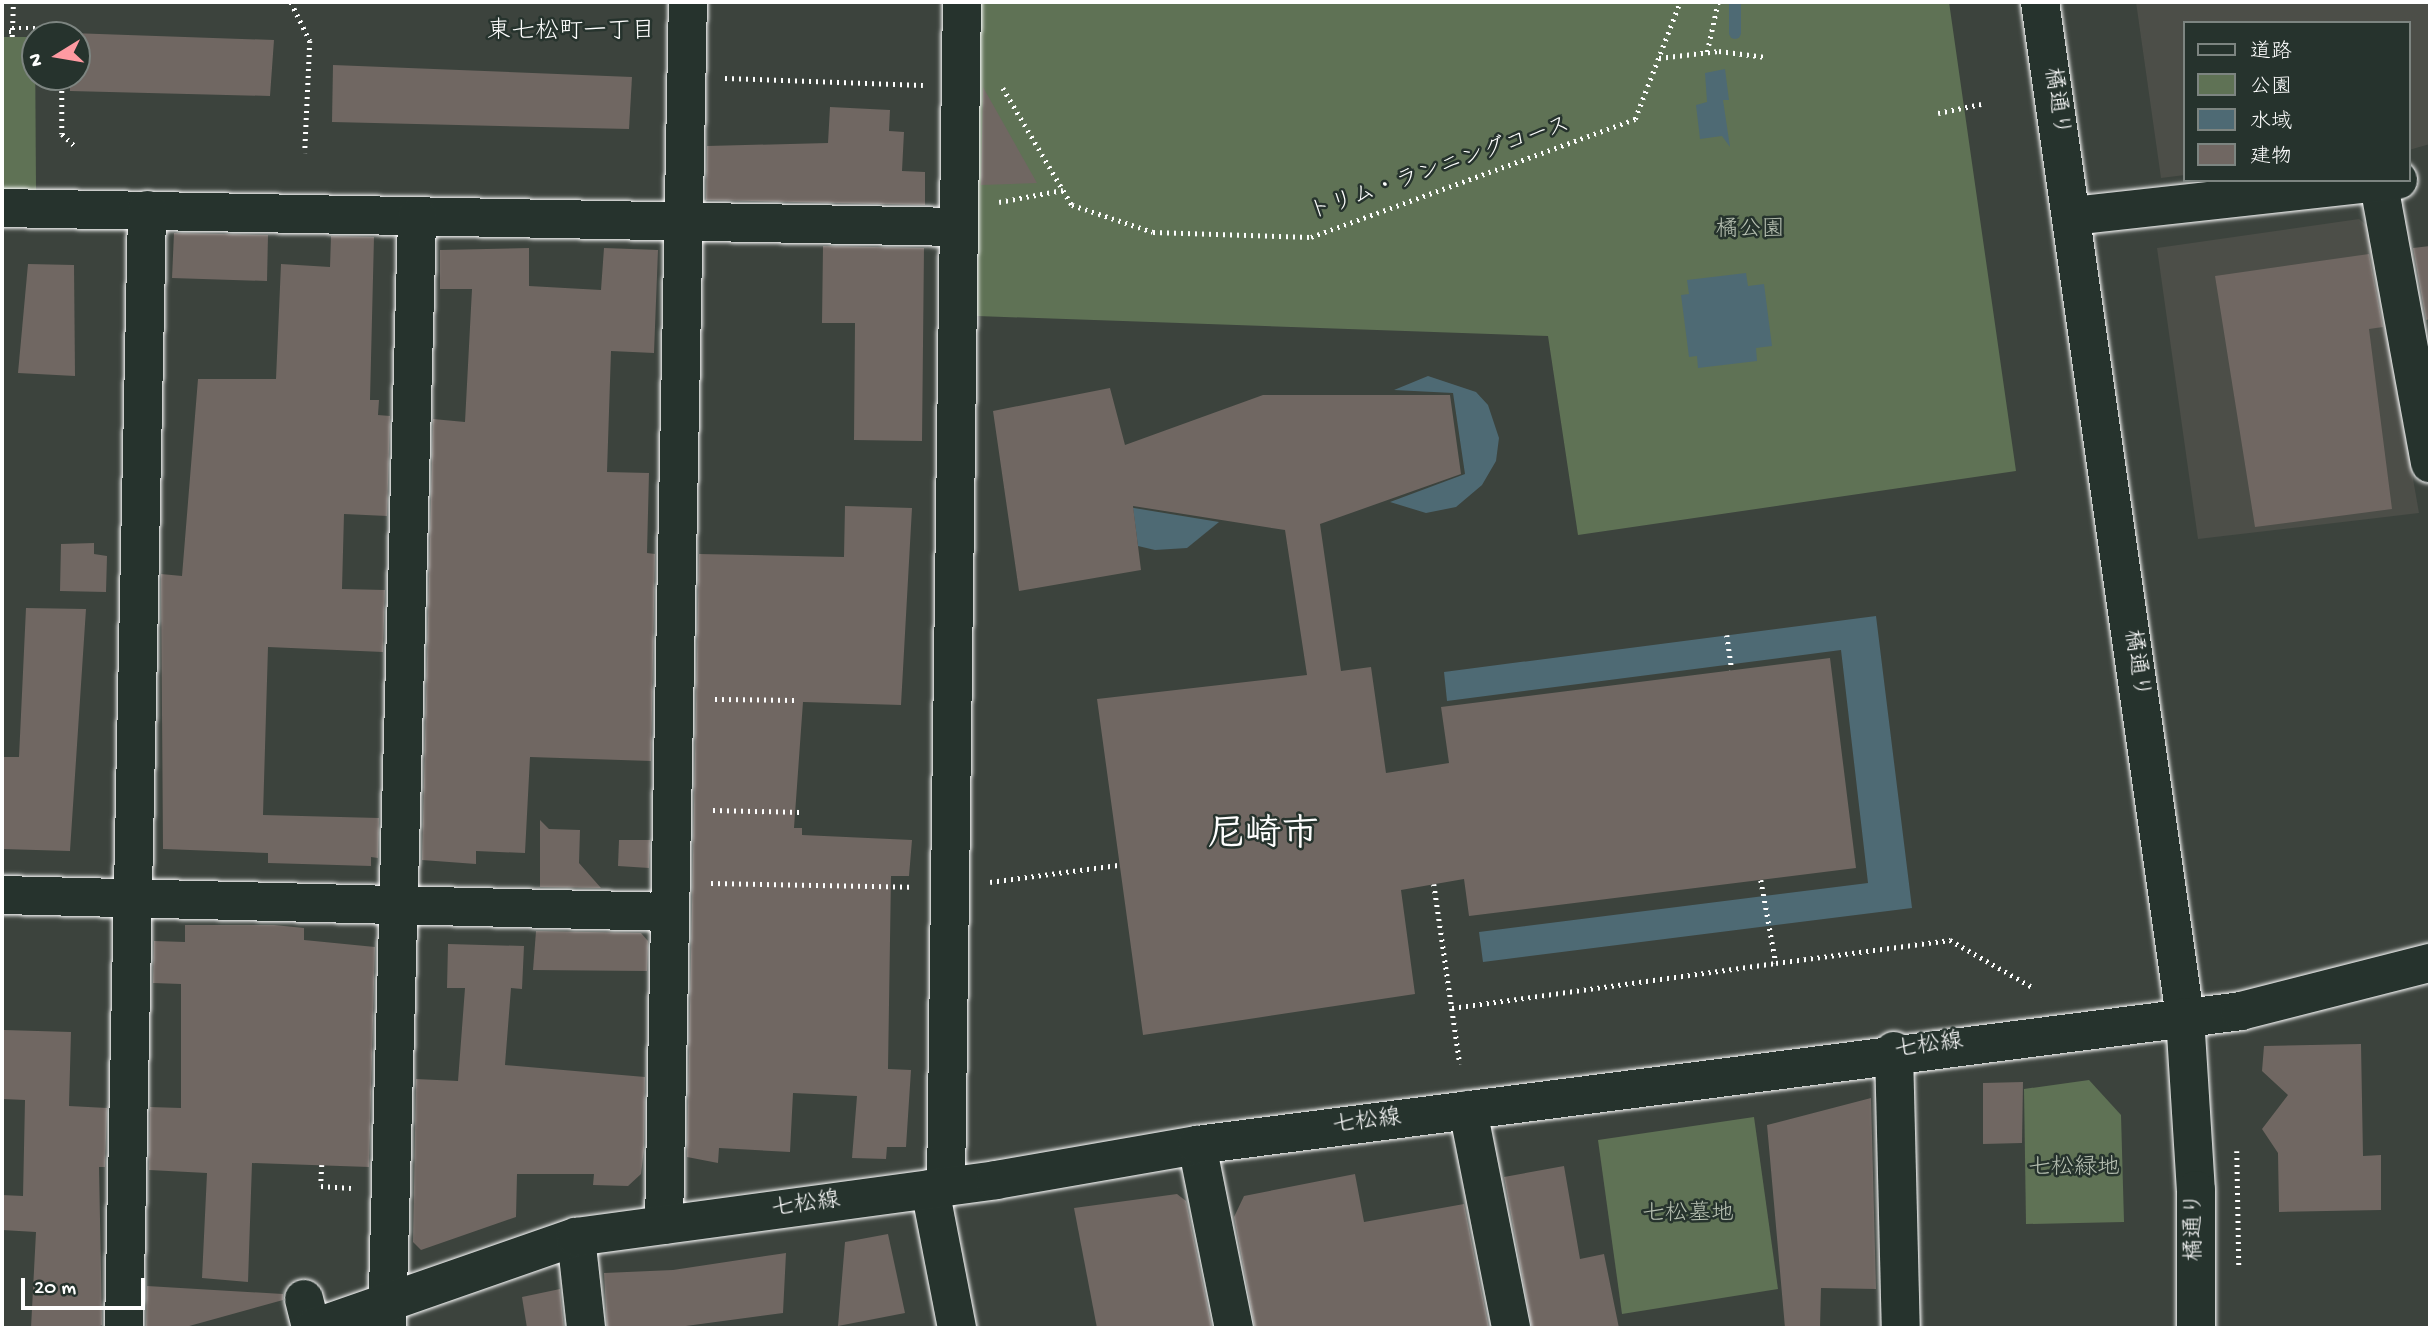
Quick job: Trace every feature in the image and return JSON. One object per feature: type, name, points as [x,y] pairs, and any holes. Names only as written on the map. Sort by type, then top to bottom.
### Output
[{"type":"street","points":[[664,1225],[668,897],[688,2]]},
{"type":"street","points":[[957,1328],[938,1188],[948,887],[955,217],[977,81],[962,2]]},
{"type":"street","name":"橘通り","points":[[2040,2],[2185,1017],[2196,1190],[2196,1328]]},
{"type":"street","points":[[2411,177],[2430,172]]},
{"type":"street","points":[[2071,216],[2387,182]]},
{"type":"street","points":[[2396,182],[2430,463]]},
{"type":"street","points":[[2,208],[682,220],[955,217]]},
{"type":"street","points":[[124,1328],[147,210]]},
{"type":"street","points":[[387,1315],[417,216]]},
{"type":"street","points":[[2,895],[397,904],[668,897]]},
{"type":"street","name":"七松線","points":[[309,1319],[387,1315],[576,1237],[938,1188],[1197,1145],[1894,1051],[2241,1010],[2430,963]]},
{"type":"street","points":[[1894,1051],[1901,1328]]},
{"type":"street","points":[[1468,1110],[1511,1328]]},
{"type":"street","points":[[1197,1145],[1234,1328]]},
{"type":"street","points":[[576,1237],[586,1328]]},
{"type":"path","points":[[12,32],[13,2]]},
{"type":"path","points":[[291,2],[310,41],[304,153]]},
{"type":"path","name":"トリム・ランニングコース","points":[[977,81],[1072,205],[1153,232],[1311,237],[1635,120],[1679,2]]},
{"type":"path","points":[[1707,52],[1718,2]]},
{"type":"path","points":[[2,32],[21,31]]},
{"type":"path","points":[[1658,58],[1707,52],[1766,57]]},
{"type":"path","points":[[686,76],[977,81]]},
{"type":"path","points":[[62,91],[62,134],[75,146]]},
{"type":"path","points":[[1938,113],[1981,104]]},
{"type":"path","points":[[955,217],[1063,190]]},
{"type":"path","points":[[1727,635],[1732,670]]},
{"type":"path","points":[[672,699],[794,700]]},
{"type":"path","points":[[670,809],[800,812]]},
{"type":"path","points":[[668,897],[948,887],[1118,865]]},
{"type":"path","points":[[1761,880],[1766,926],[1776,963]]},
{"type":"path","points":[[1434,884],[1460,1064]]},
{"type":"path","points":[[1452,1008],[1950,940],[2032,987]]},
{"type":"shaded area","points":[[2136,2],[2430,2],[2430,144],[2411,149],[2411,21],[2184,21],[2184,175],[2161,178]]},
{"type":"shaded area","points":[[2359,219],[2369,227],[2419,513],[2198,539],[2157,248]]},
{"type":"green space","name":"橘公園","points":[[980,2],[1949,2],[2016,471],[1578,535],[1548,336],[977,316]]},
{"type":"green space","points":[[2,37],[21,37],[21,91],[35,91],[36,190],[2,189]]},
{"type":"green space","name":"七松緑地","points":[[2089,1080],[2121,1115],[2124,1222],[2026,1224],[2024,1089]]},
{"type":"green space","name":"七松墓地","points":[[1754,1117],[1778,1289],[1622,1314],[1598,1140]]},
{"type":"water","points":[[1725,69],[1729,100],[1723,100],[1730,147],[1722,136],[1700,139],[1696,105],[1707,102],[1705,73]]},
{"type":"water","points":[[1746,273],[1748,286],[1764,284],[1772,346],[1756,348],[1757,361],[1698,368],[1697,356],[1689,357],[1681,295],[1689,294],[1687,280]]},
{"type":"water","points":[[1428,376],[1476,392],[1488,405],[1499,438],[1496,461],[1482,485],[1456,507],[1426,513],[1390,502],[1465,474],[1453,393],[1394,390]]},
{"type":"water","points":[[1133,508],[1219,522],[1187,548],[1155,550],[1138,546]]},
{"type":"water","points":[[1876,616],[1912,908],[1483,962],[1479,932],[1868,883],[1841,650],[1447,701],[1444,672]]},
{"type":"building","points":[[91,34],[274,40],[270,96],[70,91],[91,91]]},
{"type":"building","points":[[333,65],[632,77],[629,129],[332,122]]},
{"type":"building","points":[[983,87],[1037,183],[981,185]]},
{"type":"building","points":[[830,107],[890,110],[889,131],[904,132],[902,171],[925,172],[925,205],[706,200],[707,146],[828,143]]},
{"type":"building","points":[[174,233],[268,235],[267,281],[172,278]]},
{"type":"building","points":[[331,236],[374,237],[370,400],[379,400],[378,415],[390,416],[387,516],[344,514],[342,589],[385,590],[383,652],[268,647],[263,815],[379,818],[378,858],[371,857],[371,866],[268,863],[268,853],[163,849],[161,574],[182,576],[198,379],[276,379],[281,264],[330,267]]},
{"type":"building","points":[[823,246],[924,248],[922,441],[854,440],[855,323],[822,323]]},
{"type":"building","points":[[2430,246],[2430,319],[2426,320],[2413,248]]},
{"type":"building","points":[[529,248],[529,286],[601,290],[604,248],[658,250],[654,353],[611,351],[607,472],[649,473],[647,553],[655,554],[651,761],[530,757],[525,853],[476,851],[476,864],[422,860],[433,419],[465,422],[472,289],[440,289],[440,250]]},
{"type":"building","points":[[2369,254],[2383,327],[2369,329],[2392,509],[2255,527],[2215,276]]},
{"type":"building","points":[[28,264],[74,265],[75,376],[18,373]]},
{"type":"building","points":[[1110,388],[1125,445],[1263,395],[1450,395],[1461,474],[1320,524],[1341,671],[1371,667],[1386,773],[1449,763],[1441,707],[1830,658],[1856,868],[1469,916],[1464,879],[1401,890],[1415,994],[1143,1035],[1097,699],[1307,675],[1285,530],[1133,506],[1141,570],[1019,591],[993,411]]},
{"type":"building","points":[[845,506],[912,508],[901,705],[803,702],[794,828],[802,828],[802,835],[912,840],[909,876],[891,876],[888,1069],[911,1070],[906,1147],[887,1147],[886,1159],[852,1158],[857,1096],[793,1093],[790,1152],[719,1148],[718,1163],[687,1157],[699,554],[844,557]]},
{"type":"building","points":[[94,543],[94,554],[107,556],[106,592],[60,591],[61,544]]},
{"type":"building","points":[[26,608],[86,609],[70,851],[2,849],[2,757],[19,757]]},
{"type":"building","points":[[540,820],[549,829],[580,830],[579,863],[601,888],[540,887]]},
{"type":"building","points":[[619,840],[650,840],[649,868],[618,866]]},
{"type":"building","points":[[185,925],[274,925],[304,928],[304,940],[375,947],[369,1167],[252,1163],[248,1282],[202,1278],[207,1173],[149,1170],[150,1107],[181,1108],[181,984],[153,983],[154,941],[185,942]]},
{"type":"building","points":[[536,931],[641,933],[648,941],[647,971],[533,970]]},
{"type":"building","points":[[448,944],[524,946],[522,989],[511,988],[505,1065],[645,1077],[644,1149],[641,1174],[628,1186],[593,1185],[594,1174],[517,1174],[516,1217],[421,1250],[413,1242],[416,1079],[458,1081],[465,988],[447,988]]},
{"type":"building","points":[[4,1030],[71,1032],[69,1106],[107,1108],[105,1167],[99,1167],[102,1325],[96,1328],[31,1328],[36,1232],[2,1230],[2,1195],[23,1196],[25,1100],[3,1099]]},
{"type":"building","points":[[2361,1044],[2363,1156],[2381,1155],[2381,1210],[2279,1212],[2278,1153],[2262,1129],[2288,1095],[2262,1071],[2264,1046]]},
{"type":"building","points":[[2023,1082],[2022,1143],[1983,1144],[1983,1083]]},
{"type":"building","points":[[1871,1098],[1876,1289],[1821,1288],[1820,1328],[1785,1328],[1767,1125]]},
{"type":"building","points":[[1564,1166],[1580,1259],[1604,1254],[1619,1328],[1532,1328],[1504,1177]]},
{"type":"building","points":[[1355,1174],[1364,1222],[1464,1204],[1489,1328],[1255,1328],[1234,1217],[1244,1196]]},
{"type":"building","points":[[1177,1194],[1186,1201],[1212,1328],[1097,1328],[1074,1208]]},
{"type":"building","points":[[888,1234],[905,1313],[838,1326],[845,1242]]},
{"type":"building","points":[[786,1253],[783,1313],[671,1328],[607,1328],[604,1273],[673,1270]]},
{"type":"building","points":[[147,1286],[283,1294],[283,1300],[182,1328],[146,1327]]},
{"type":"building","points":[[560,1289],[564,1328],[527,1328],[522,1297]]},
{"type":"waterway","points":[[1735,2],[1735,33]]},
{"type":"district","name":"東七松町一丁目","points":[[571,33]]},
{"type":"district","name":"尼崎市","points":[[1263,837]]}]
